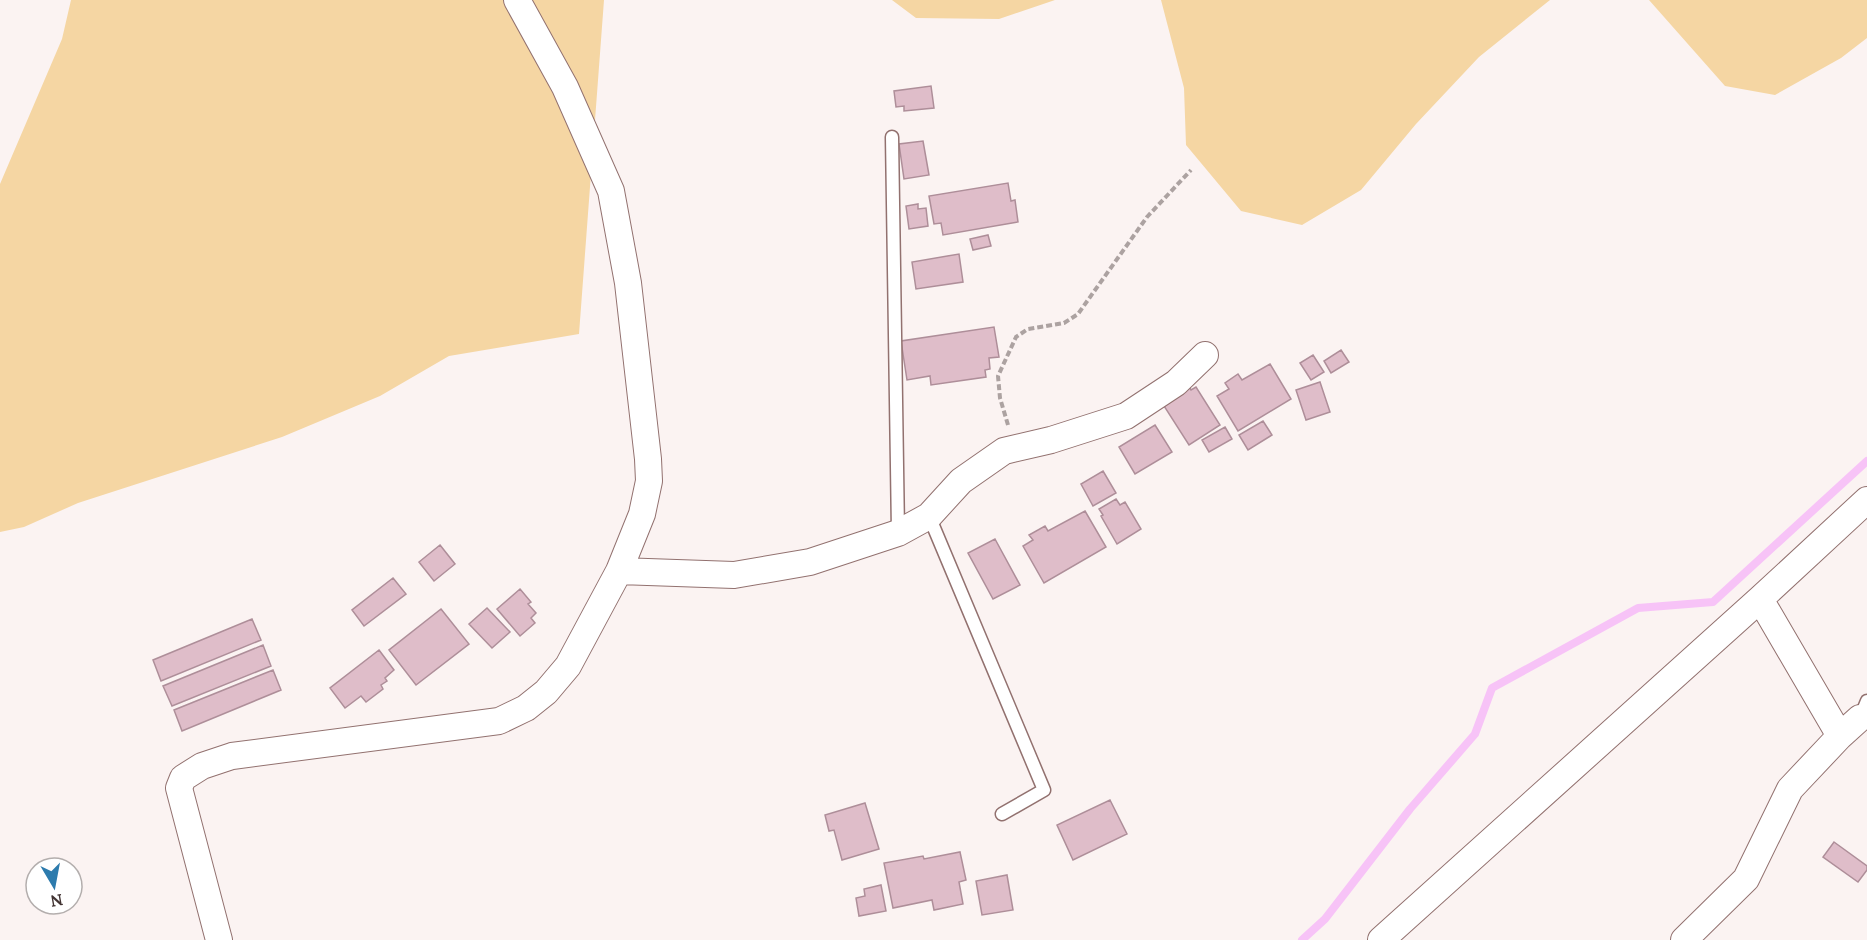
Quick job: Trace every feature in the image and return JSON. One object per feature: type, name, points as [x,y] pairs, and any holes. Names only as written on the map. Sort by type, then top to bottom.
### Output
[{"type":"street","points":[[219,940],[179,788],[183,778],[202,766],[232,756],[499,721],[526,708],[546,692],[567,666],[619,571],[642,514],[649,481],[648,459],[628,283],[611,191],[565,87],[517,0]]},
{"type":"street","points":[[619,571],[734,575],[810,562],[898,533],[929,516],[961,480],[1004,451],[1051,440],[1126,416],[1176,383],[1205,355]]},
{"type":"street","points":[[1381,940],[1761,599],[1867,500]]},
{"type":"street","points":[[1761,599],[1840,736]]},
{"type":"street","points":[[1684,940],[1746,879],[1790,789],[1863,709]]},
{"type":"lane","points":[[892,137],[898,533]]},
{"type":"lane","points":[[929,516],[1044,790],[1002,814]]},
{"type":"path","points":[[1013,449],[1000,398],[998,376],[1016,337],[1028,329],[1064,323],[1078,314],[1148,217],[1191,170]]},
{"type":"shaded area","points":[[71,0],[604,0],[579,334],[449,356],[380,396],[282,437],[78,503],[24,527],[0,532],[0,184],[62,39]]},
{"type":"shaded area","points":[[892,0],[1055,0],[999,19],[916,18]]},
{"type":"shaded area","points":[[1161,0],[1550,0],[1479,57],[1416,124],[1361,190],[1302,225],[1241,211],[1186,145],[1184,88]]},
{"type":"shaded area","points":[[1649,0],[1867,0],[1867,38],[1841,58],[1775,95],[1725,86]]},
{"type":"building","points":[[931,86],[934,108],[904,111],[904,106],[896,107],[894,91]]},
{"type":"building","points":[[923,141],[929,175],[904,179],[899,144]]},
{"type":"building","points":[[1008,183],[1011,201],[1015,200],[1018,222],[943,235],[941,223],[934,224],[929,196]]},
{"type":"building","points":[[918,204],[918,209],[926,208],[928,226],[909,229],[906,206]]},
{"type":"building","points":[[988,235],[991,246],[973,250],[970,239]]},
{"type":"building","points":[[959,254],[963,282],[916,289],[912,262]]},
{"type":"building","points":[[994,327],[999,357],[989,358],[990,369],[985,370],[986,377],[931,385],[930,376],[907,380],[901,341]]},
{"type":"building","points":[[1341,350],[1349,362],[1331,373],[1324,361]]},
{"type":"building","points":[[1313,355],[1324,372],[1311,380],[1300,363]]},
{"type":"building","points":[[1270,364],[1291,399],[1238,431],[1217,396],[1229,389],[1225,383],[1238,374],[1242,380]]},
{"type":"building","points":[[1320,382],[1330,412],[1306,420],[1296,390]]},
{"type":"building","points":[[1188,385],[1191,390],[1196,387],[1220,425],[1189,445],[1164,406]]},
{"type":"building","points":[[1263,421],[1272,435],[1248,450],[1239,435]]},
{"type":"building","points":[[1155,425],[1172,452],[1135,474],[1119,447]]},
{"type":"building","points":[[1225,427],[1232,439],[1209,452],[1202,440]]},
{"type":"building","points":[[1103,471],[1116,493],[1093,506],[1081,484]]},
{"type":"building","points":[[1116,499],[1120,505],[1125,502],[1141,529],[1117,544],[1099,509]]},
{"type":"building","points":[[1085,511],[1106,547],[1044,583],[1023,546],[1033,540],[1029,535],[1045,526],[1048,531]]},
{"type":"building","points":[[995,539],[1020,585],[993,599],[968,553]]},
{"type":"building","points":[[440,545],[455,564],[434,581],[419,562]]},
{"type":"building","points":[[393,578],[406,594],[364,626],[352,610]]},
{"type":"building","points":[[520,589],[531,602],[528,604],[536,613],[531,618],[535,623],[520,636],[497,609]]},
{"type":"building","points":[[487,608],[510,632],[492,648],[469,624]]},
{"type":"building","points":[[441,609],[469,644],[416,685],[389,650]]},
{"type":"building","points":[[252,619],[261,640],[161,681],[153,660]]},
{"type":"building","points":[[263,645],[271,666],[172,706],[163,686]]},
{"type":"building","points":[[379,650],[394,670],[385,678],[387,681],[381,685],[383,689],[366,702],[361,696],[345,708],[330,688]]},
{"type":"building","points":[[273,670],[281,690],[182,731],[174,710]]},
{"type":"building","points":[[1110,800],[1127,834],[1073,860],[1057,825]]},
{"type":"building","points":[[865,803],[879,849],[842,860],[834,830],[829,831],[825,815]]},
{"type":"building","points":[[1834,842],[1867,866],[1867,870],[1858,882],[1823,857]]},
{"type":"building","points":[[960,852],[966,880],[959,882],[963,904],[934,910],[932,900],[893,908],[884,863]]},
{"type":"building","points":[[1007,875],[1013,910],[982,915],[976,881]]},
{"type":"building","points":[[881,885],[886,911],[859,916],[856,898],[865,896],[864,889]]},
{"type":"waterway","points":[[1302,940],[1325,919],[1410,809],[1475,734],[1492,688],[1638,608],[1713,602],[1867,461]]}]
